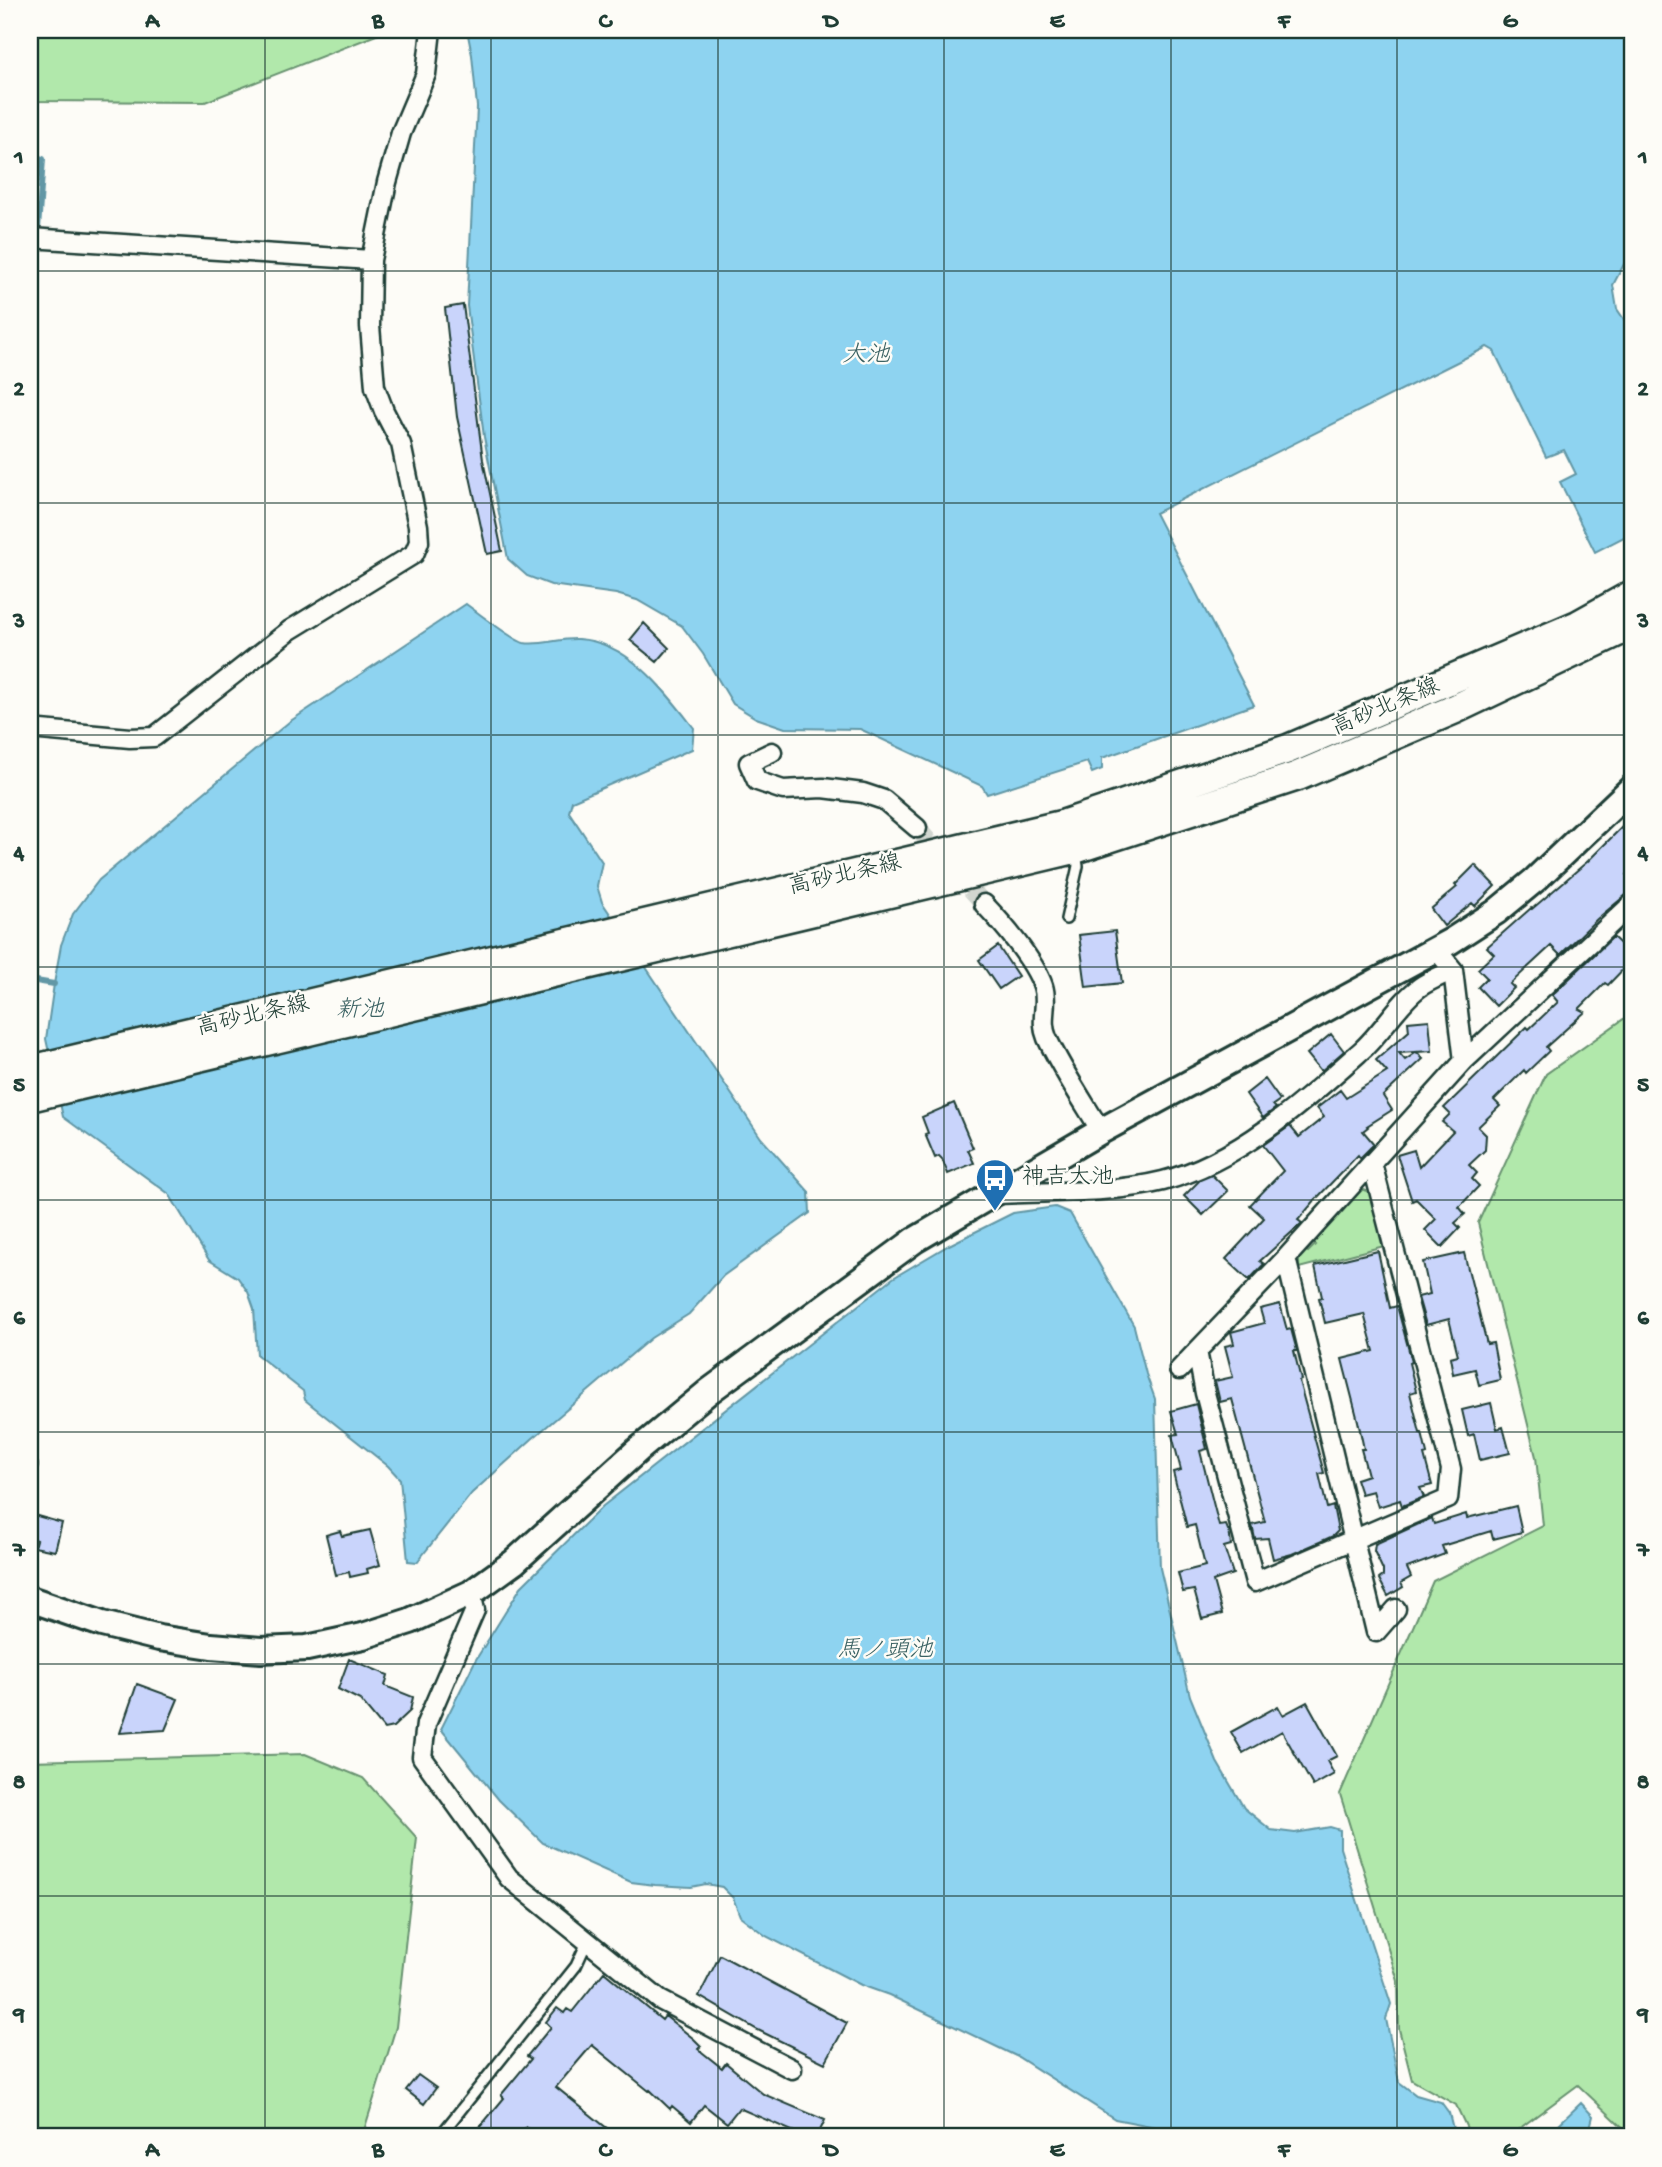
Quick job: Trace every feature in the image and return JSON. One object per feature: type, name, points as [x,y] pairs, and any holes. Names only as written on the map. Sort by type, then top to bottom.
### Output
[{"type":"main road","name":"高砂北条線","points":[[31,1088],[663,933],[1065,824],[1301,744],[1578,625],[1632,595]]},
{"type":"main road","name":"高砂北条線","points":[[663,933],[1075,849],[1297,776],[1455,709],[1632,625]]},
{"type":"street","points":[[30,729],[130,738],[154,737],[290,630],[405,562],[414,554],[419,542],[418,526],[401,443],[375,387],[370,326],[371,260],[387,182],[401,133],[426,74],[431,30]]},
{"type":"street","points":[[30,238],[371,260]]},
{"type":"street","points":[[772,752],[749,763],[757,781],[783,790],[823,788],[863,793],[884,800],[917,828]]},
{"type":"street","points":[[30,1599],[102,1624],[159,1638],[261,1650],[307,1647],[363,1636],[410,1621],[471,1593],[514,1562],[638,1450],[708,1392],[915,1240],[1101,1131],[1451,941],[1496,912],[1526,888],[1632,788]]},
{"type":"street","points":[[984,904],[1013,936],[1043,986],[1045,1000],[1042,1020],[1047,1038],[1101,1131]]},
{"type":"street","points":[[1179,1370],[1286,1258],[1464,1060],[1632,904]]},
{"type":"street","points":[[1436,949],[1453,970],[1464,1060]]},
{"type":"street","points":[[991,1194],[1125,1188],[1165,1180],[1207,1165],[1243,1145],[1280,1118],[1365,1048],[1419,987],[1453,970]]},
{"type":"street","points":[[1198,1351],[1205,1393],[1255,1582],[1448,1499],[1451,1469],[1372,1163]]},
{"type":"street","points":[[1286,1258],[1376,1632],[1396,1609]]},
{"type":"street","points":[[471,1593],[475,1610],[426,1724],[422,1757],[509,1878],[660,2000],[792,2069]]},
{"type":"lane","points":[[1066,919],[1078,866],[1075,849]]},
{"type":"lane","points":[[439,2137],[576,1966],[587,1942]]},
{"type":"green space","points":[[30,30],[389,30],[205,102],[30,101]]},
{"type":"green space","points":[[1632,1013],[1632,2136],[1578,2085],[1508,2137],[1471,2137],[1456,2105],[1412,2080],[1399,2029],[1398,1981],[1340,1794],[1433,1581],[1543,1526],[1536,1457],[1478,1223],[1546,1074]]},
{"type":"green space","points":[[1359,1188],[1374,1194],[1388,1245],[1299,1268],[1299,1254],[1303,1249],[1308,1252],[1315,1245],[1311,1241]]},
{"type":"green space","points":[[305,1754],[363,1778],[417,1838],[396,2027],[362,2137],[30,2137],[30,1761]]},
{"type":"green space","points":[[668,2130],[771,2131],[794,2137],[658,2137]]},
{"type":"water","name":"大池","points":[[467,30],[1632,30],[1632,249],[1613,285],[1617,309],[1632,331],[1632,533],[1595,552],[1560,482],[1576,474],[1564,450],[1546,457],[1494,351],[1487,347],[1155,513],[1254,705],[1102,758],[1102,769],[1092,773],[1087,762],[987,794],[982,786],[860,729],[785,728],[756,718],[733,704],[703,654],[682,626],[637,600],[616,594],[551,585],[527,576],[508,559],[484,437],[467,306],[477,107]]},
{"type":"water","name":"新池","points":[[466,604],[524,643],[578,639],[614,649],[658,684],[694,728],[692,749],[572,801],[569,812],[602,862],[597,886],[602,902],[761,1138],[809,1192],[810,1213],[723,1276],[689,1314],[651,1338],[532,1439],[472,1493],[417,1562],[408,1561],[400,1479],[388,1466],[305,1400],[303,1391],[257,1355],[254,1309],[248,1292],[238,1278],[209,1260],[169,1194],[63,1117],[46,1039],[61,945],[73,914],[99,880],[289,722]]},
{"type":"water","name":"馬ノ頭池","points":[[1055,1207],[1070,1213],[1134,1326],[1155,1399],[1160,1568],[1190,1696],[1217,1762],[1244,1808],[1271,1830],[1295,1833],[1330,1827],[1340,1830],[1340,1848],[1391,2004],[1386,2019],[1399,2082],[1416,2095],[1441,2102],[1449,2113],[1455,2137],[1185,2137],[1166,2129],[1115,2119],[1018,2057],[889,1995],[861,1985],[766,1936],[740,1916],[733,1898],[722,1887],[706,1884],[691,1887],[631,1882],[543,1843],[499,1800],[441,1729],[475,1661],[521,1587],[603,1506],[893,1278],[949,1245],[1013,1213]]},
{"type":"water","points":[[1581,2103],[1593,2116],[1589,2132],[1570,2131],[1562,2137],[1537,2137],[1558,2125]]},
{"type":"building","points":[[463,305],[483,460],[502,551],[487,554],[457,417],[445,308]]},
{"type":"building","points":[[644,623],[669,648],[657,662],[630,640]]},
{"type":"building","points":[[1632,817],[1632,869],[1627,875],[1632,880],[1632,890],[1560,955],[1551,946],[1510,984],[1514,988],[1496,1006],[1478,987],[1487,978],[1478,969],[1494,954],[1487,947],[1588,861]]},
{"type":"building","points":[[1475,865],[1495,886],[1475,906],[1472,903],[1444,926],[1431,909],[1457,887],[1455,885]]},
{"type":"building","points":[[1115,931],[1122,983],[1086,987],[1079,935]]},
{"type":"building","points":[[1613,937],[1632,955],[1632,960],[1579,1009],[1585,1012],[1546,1047],[1549,1051],[1526,1073],[1524,1070],[1494,1100],[1500,1106],[1478,1127],[1486,1135],[1485,1150],[1469,1165],[1477,1173],[1472,1179],[1479,1186],[1459,1207],[1465,1214],[1455,1223],[1460,1228],[1442,1247],[1425,1230],[1436,1219],[1416,1199],[1412,1201],[1397,1155],[1414,1150],[1419,1167],[1453,1131],[1442,1122],[1450,1114],[1444,1108],[1527,1027],[1529,1029],[1558,1002],[1552,995]]},
{"type":"building","points":[[998,946],[1018,976],[999,989],[979,960]]},
{"type":"building","points":[[1429,1020],[1432,1051],[1399,1053],[1405,1060],[1417,1052],[1423,1059],[1383,1096],[1392,1110],[1363,1131],[1374,1144],[1360,1158],[1358,1155],[1316,1199],[1298,1220],[1302,1223],[1260,1261],[1264,1264],[1249,1280],[1226,1259],[1264,1218],[1250,1205],[1283,1171],[1263,1145],[1290,1126],[1299,1137],[1324,1117],[1317,1108],[1340,1090],[1346,1098],[1387,1072],[1376,1060],[1409,1031],[1408,1022]]},
{"type":"building","points":[[1331,1034],[1344,1051],[1321,1071],[1307,1054]]},
{"type":"building","points":[[1265,1079],[1280,1100],[1273,1105],[1276,1108],[1263,1118],[1246,1094]]},
{"type":"building","points":[[954,1103],[973,1148],[968,1150],[974,1163],[948,1174],[942,1159],[939,1156],[935,1158],[925,1134],[928,1133],[922,1117]]},
{"type":"building","points":[[1212,1175],[1228,1191],[1203,1215],[1184,1196],[1200,1180]]},
{"type":"building","points":[[1378,1251],[1390,1308],[1397,1306],[1412,1362],[1409,1363],[1416,1391],[1410,1393],[1422,1433],[1427,1454],[1424,1455],[1432,1485],[1420,1488],[1424,1497],[1402,1506],[1400,1500],[1378,1507],[1373,1491],[1361,1494],[1356,1479],[1368,1475],[1342,1359],[1374,1351],[1364,1314],[1325,1323],[1315,1266]]},
{"type":"building","points":[[1464,1253],[1487,1344],[1493,1343],[1500,1380],[1479,1385],[1475,1369],[1453,1374],[1450,1357],[1458,1355],[1449,1319],[1426,1325],[1418,1297],[1430,1294],[1423,1262]]},
{"type":"building","points":[[1280,1304],[1287,1330],[1291,1329],[1297,1351],[1294,1351],[1301,1380],[1299,1381],[1324,1473],[1319,1474],[1327,1508],[1333,1506],[1338,1531],[1333,1536],[1292,1554],[1273,1559],[1268,1538],[1255,1539],[1252,1525],[1265,1522],[1232,1399],[1220,1402],[1215,1381],[1233,1377],[1225,1346],[1234,1344],[1231,1332],[1264,1323],[1260,1309]]},
{"type":"building","points":[[1491,1403],[1497,1429],[1503,1427],[1510,1453],[1480,1460],[1474,1434],[1468,1436],[1462,1410]]},
{"type":"building","points":[[1196,1404],[1207,1449],[1200,1451],[1219,1526],[1226,1525],[1229,1530],[1231,1545],[1224,1547],[1233,1574],[1213,1581],[1222,1614],[1202,1619],[1194,1590],[1183,1592],[1178,1573],[1205,1566],[1195,1525],[1187,1527],[1173,1472],[1181,1470],[1172,1435],[1178,1434],[1171,1411]]},
{"type":"building","points":[[1516,1506],[1522,1532],[1493,1539],[1491,1531],[1442,1546],[1445,1554],[1407,1568],[1411,1577],[1401,1583],[1403,1587],[1388,1596],[1379,1579],[1383,1576],[1383,1570],[1374,1551],[1375,1544],[1432,1518],[1434,1524],[1466,1514],[1467,1518]]},
{"type":"building","points":[[30,1514],[62,1523],[55,1551],[34,1547],[36,1540],[30,1538]]},
{"type":"building","points":[[370,1530],[380,1565],[367,1569],[368,1573],[350,1577],[349,1572],[336,1575],[326,1535],[340,1531],[342,1536]]},
{"type":"building","points":[[349,1659],[388,1675],[385,1686],[413,1697],[410,1711],[393,1727],[384,1729],[360,1700],[338,1689]]},
{"type":"building","points":[[137,1684],[178,1699],[165,1730],[120,1733]]},
{"type":"building","points":[[1307,1702],[1337,1756],[1327,1761],[1334,1774],[1313,1786],[1282,1731],[1243,1753],[1231,1732],[1278,1706],[1283,1715]]},
{"type":"building","points":[[720,1955],[847,2023],[825,2063],[756,2029],[699,1996]]},
{"type":"building","points":[[604,1972],[662,2020],[665,2016],[694,2039],[701,2046],[698,2049],[722,2068],[726,2063],[763,2094],[825,2120],[817,2137],[806,2137],[739,2108],[727,2123],[704,2105],[691,2122],[672,2106],[670,2109],[592,2045],[556,2087],[618,2137],[539,2137],[526,2127],[517,2137],[490,2137],[479,2128],[504,2098],[501,2095],[531,2059],[527,2056],[551,2027],[546,2022],[557,2008],[564,2013],[567,2009],[572,2012]]},
{"type":"building","points":[[418,2075],[436,2088],[424,2104],[406,2090]]},
{"type":"waterway","points":[[30,156],[43,159],[30,341]]},
{"type":"waterway","points":[[30,980],[54,984]]},
{"type":"tunnel","points":[[917,828],[984,904]]},
{"type":"place","name":"神吉大池","points":[[995,1212]]}]
